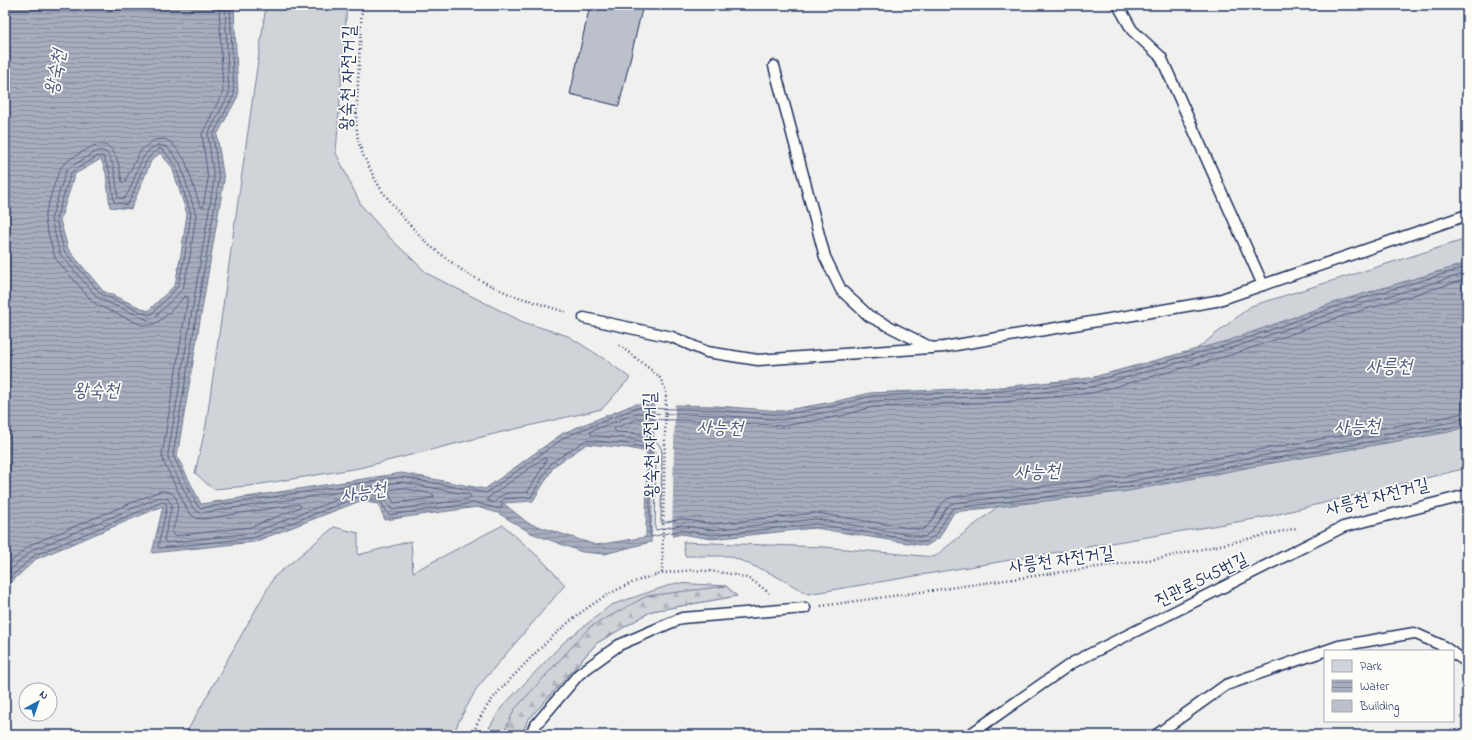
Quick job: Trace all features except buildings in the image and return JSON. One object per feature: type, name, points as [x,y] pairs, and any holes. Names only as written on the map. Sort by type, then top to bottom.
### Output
[{"type":"lane","points":[[1118,5],[1132,30],[1161,57],[1263,285]]},
{"type":"lane","points":[[774,66],[825,257],[841,290],[869,316],[932,348]]},
{"type":"lane","points":[[584,318],[672,337],[707,352],[758,360],[944,347],[1216,301],[1467,215]]},
{"type":"lane","name":"진관로545번길","points":[[969,735],[1072,663],[1343,527],[1467,495]]},
{"type":"lane","points":[[531,735],[534,727],[579,674],[619,645],[682,618],[805,608]]},
{"type":"lane","points":[[1327,650],[1339,646],[1414,633],[1448,650]]},
{"type":"lane","points":[[1156,735],[1226,684],[1324,651]]},
{"type":"lane","points":[[1454,654],[1467,662]]},
{"type":"path","name":"왕숙천 자전거길","points":[[362,5],[356,121],[358,141],[363,155],[382,191],[405,220],[430,246],[467,274],[509,294],[584,318]]},
{"type":"path","name":"왕숙천 자전거길","points":[[616,342],[659,376],[666,391],[662,573]]},
{"type":"path","name":"사릉천 자전거길","points":[[805,608],[1162,558],[1299,528]]},
{"type":"path","points":[[472,735],[481,715],[495,696],[557,631],[587,608],[617,589],[646,577],[662,573],[694,570],[719,572],[749,579],[772,596]]},
{"type":"green space","points":[[266,5],[347,5],[336,153],[361,205],[389,237],[428,274],[523,322],[568,336],[606,360],[630,378],[602,409],[498,433],[359,468],[249,486],[213,489],[195,473],[206,425]]},
{"type":"green space","points":[[1467,239],[1467,468],[1266,517],[808,594],[772,574],[730,556],[685,556],[683,542],[824,547],[934,557],[1251,306]]},
{"type":"green space","points":[[503,525],[542,560],[565,585],[477,688],[453,735],[185,735],[274,577],[334,527],[358,533],[358,555],[411,541],[413,572]]},
{"type":"green space","points":[[676,583],[726,586],[737,596],[652,611],[597,643],[527,721],[522,735],[485,735],[501,708],[564,642],[611,605]]},
{"type":"green space","points":[[726,586],[737,596],[652,611],[597,643],[527,721],[522,735],[503,735],[514,710],[590,627],[647,596]]},
{"type":"water","points":[[5,5],[234,5],[238,96],[217,135],[224,180],[177,456],[201,504],[402,473],[485,489],[563,433],[635,404],[716,406],[781,411],[838,401],[870,393],[1002,387],[1090,378],[1230,340],[1339,301],[1467,263],[1467,426],[1449,432],[1256,466],[1129,491],[954,512],[939,538],[926,546],[815,528],[712,539],[681,534],[605,554],[582,552],[531,533],[498,513],[477,507],[385,520],[378,504],[360,501],[254,542],[152,553],[163,506],[36,559],[5,588]],"holes":[[[160,153],[172,167],[187,214],[175,285],[148,311],[103,291],[68,249],[60,220],[75,174],[101,159],[106,173],[110,207],[131,209],[151,161]],[[587,444],[628,448],[647,452],[646,537],[596,545],[528,523],[503,503],[533,501],[554,466]]]},
{"type":"pier","points":[[655,402],[675,403],[672,538],[652,544]]},
{"type":"water label","name":"왕숙천","points":[[54,72]]},
{"type":"water label","name":"사릉천","points":[[1389,365]]},
{"type":"water label","name":"왕숙천","points":[[96,389]]},
{"type":"water label","name":"사능천","points":[[1357,425]]},
{"type":"water label","name":"사능천","points":[[720,426]]},
{"type":"water label","name":"사능천","points":[[1037,470]]},
{"type":"water label","name":"사능천","points":[[363,491]]}]
